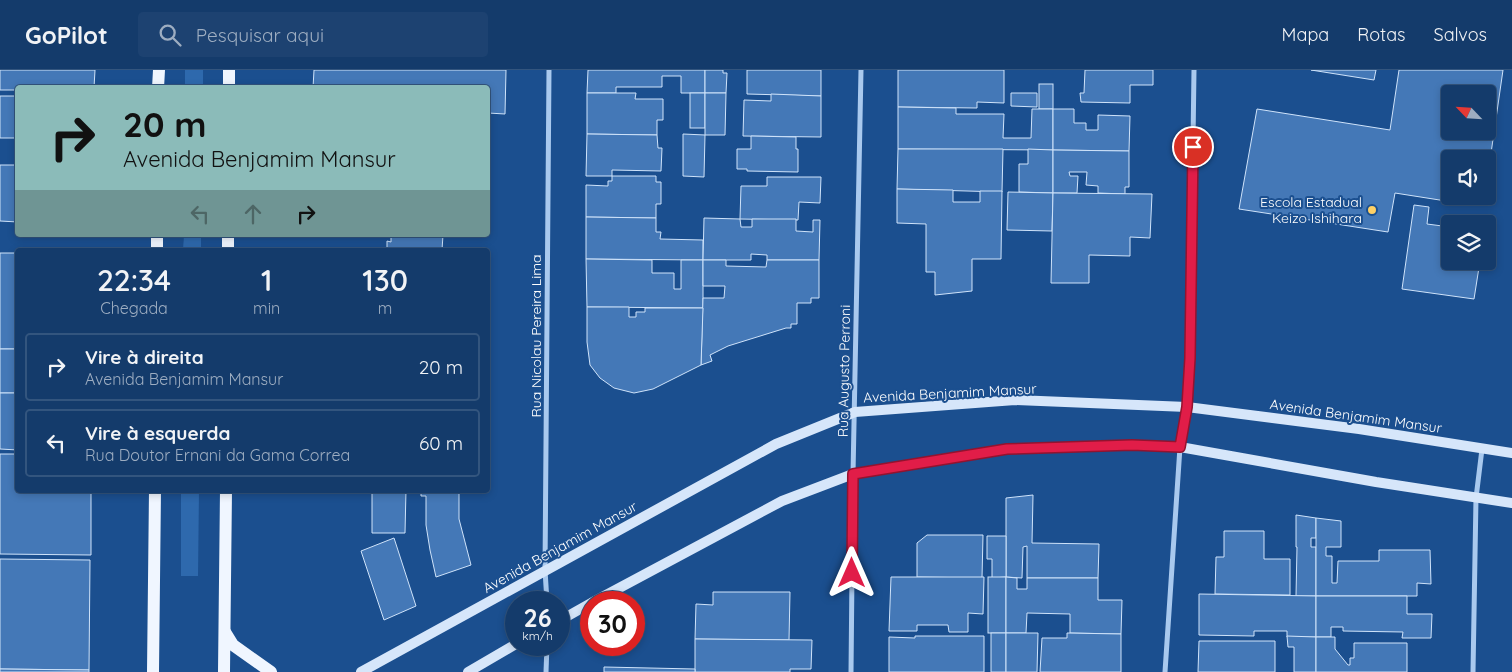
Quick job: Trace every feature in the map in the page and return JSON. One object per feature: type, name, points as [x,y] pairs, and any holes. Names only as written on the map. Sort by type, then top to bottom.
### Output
[{"type":"main road","points":[[158,70],[158,85]]},
{"type":"main road","points":[[229,70],[229,85]]},
{"type":"main road","name":"Avenida Benjamim Mansur","points":[[360,672],[776,444],[855,412],[1014,400],[1187,407],[1359,429],[1512,453]]},
{"type":"main road","points":[[614,591],[782,501],[853,474],[1007,449],[1132,445],[1180,447],[1376,482],[1512,503]]},
{"type":"main road","points":[[153,672],[155,493]]},
{"type":"main road","points":[[224,672],[226,493]]},
{"type":"main road","points":[[224,630],[233,645],[271,672]]},
{"type":"main road","points":[[473,671],[505,651]]},
{"type":"street","name":"Rua Nicolau Pereira Lima","points":[[546,591],[549,70]]},
{"type":"street","name":"Rua Augusto Perroni","points":[[852,672],[853,474],[860,70]]},
{"type":"street","points":[[1165,672],[1180,447],[1187,407],[1190,358],[1194,70]]},
{"type":"street","points":[[1473,672],[1476,498],[1482,449]]},
{"type":"street","points":[[546,672],[547,656]]},
{"type":"shaded area","points":[[185,70],[203,70],[203,85],[185,85]]},
{"type":"shaded area","points":[[184,237],[201,237],[201,248],[183,248]]},
{"type":"shaded area","points":[[181,493],[199,493],[198,576],[181,576]]},
{"type":"building","points":[[0,70],[95,70],[94,85],[15,85],[15,90],[0,90]]},
{"type":"building","points":[[314,70],[506,70],[505,114],[490,113],[490,85],[313,85]]},
{"type":"building","points":[[588,70],[705,70],[705,93],[681,93],[681,76],[662,76],[662,87],[616,87],[616,93],[587,93]]},
{"type":"building","points":[[705,70],[723,70],[723,73],[727,73],[726,93],[705,93]]},
{"type":"building","points":[[747,70],[821,70],[821,96],[747,94]]},
{"type":"building","points":[[898,70],[1004,70],[1004,103],[977,102],[977,108],[898,107]]},
{"type":"building","points":[[1085,70],[1153,70],[1153,85],[1130,85],[1130,103],[1081,102],[1080,93],[1084,93]]},
{"type":"building","points":[[1311,70],[1376,70],[1374,80]]},
{"type":"building","points":[[1399,70],[1503,70],[1496,119],[1496,85],[1441,85],[1441,140],[1493,140],[1491,150],[1441,150],[1441,200],[1395,193],[1388,232],[1239,209],[1257,109],[1390,130]]},
{"type":"building","points":[[1039,84],[1053,84],[1053,109],[1039,109]]},
{"type":"building","points":[[587,93],[636,93],[635,99],[663,99],[663,120],[657,120],[657,135],[587,134]]},
{"type":"building","points":[[690,93],[705,93],[705,128],[690,128]]},
{"type":"building","points":[[705,93],[726,93],[725,135],[705,135]]},
{"type":"building","points":[[1011,93],[1037,93],[1037,107],[1011,106]]},
{"type":"building","points":[[771,94],[821,96],[821,137],[743,136],[744,100],[771,101]]},
{"type":"building","points":[[0,96],[15,96],[15,138],[0,138]]},
{"type":"building","points":[[898,107],[956,108],[956,114],[1004,114],[1003,138],[1031,138],[1032,109],[1053,109],[1053,150],[898,149]]},
{"type":"building","points":[[1053,109],[1074,109],[1074,123],[1086,123],[1086,130],[1098,130],[1098,115],[1130,116],[1129,151],[1053,150]]},
{"type":"building","points":[[587,134],[657,135],[658,148],[662,148],[661,171],[612,170],[612,176],[586,176]]},
{"type":"building","points":[[683,134],[705,135],[704,177],[683,176]]},
{"type":"building","points":[[751,136],[796,137],[798,172],[747,171],[747,169],[737,169],[737,149],[751,149]]},
{"type":"building","points":[[898,149],[1003,149],[1002,192],[897,189]]},
{"type":"building","points":[[1028,149],[1053,150],[1053,193],[1019,192],[1019,164],[1028,164]]},
{"type":"building","points":[[1053,150],[1129,151],[1129,187],[1125,187],[1125,194],[1098,193],[1098,186],[1086,185],[1087,172],[1069,172],[1070,176],[1078,176],[1077,193],[1053,193]]},
{"type":"building","points":[[0,165],[15,165],[15,222],[0,221]]},
{"type":"building","points":[[612,176],[656,176],[656,182],[661,182],[661,204],[656,204],[656,218],[586,217],[586,185],[608,186],[608,181],[612,181]]},
{"type":"building","points":[[767,177],[821,177],[820,203],[799,202],[798,220],[740,219],[741,186],[767,186]]},
{"type":"building","points":[[897,189],[953,190],[953,202],[980,202],[980,191],[1002,191],[1001,259],[972,259],[972,291],[935,295],[935,272],[926,272],[926,224],[897,223]]},
{"type":"building","points":[[1008,192],[1053,193],[1052,231],[1007,230]]},
{"type":"building","points":[[1053,193],[1152,194],[1150,238],[1130,237],[1130,256],[1089,255],[1089,283],[1051,283]]},
{"type":"building","points":[[1414,205],[1429,207],[1427,224],[1441,226],[1441,270],[1479,270],[1474,299],[1402,289]]},
{"type":"building","points":[[586,217],[656,218],[656,232],[661,232],[660,239],[703,240],[703,260],[586,259]]},
{"type":"building","points":[[704,218],[740,219],[741,227],[752,227],[752,219],[796,219],[796,231],[813,232],[813,220],[820,220],[819,260],[767,260],[767,255],[751,254],[751,260],[703,260]]},
{"type":"building","points":[[391,237],[443,237],[442,248],[387,248],[387,241],[391,242]]},
{"type":"building","points":[[0,253],[15,253],[15,349],[0,349]]},
{"type":"building","points":[[586,259],[652,260],[652,273],[674,273],[674,289],[681,289],[681,260],[703,260],[703,308],[587,307]]},
{"type":"building","points":[[703,260],[726,260],[726,266],[766,267],[767,260],[819,260],[819,298],[811,298],[811,303],[797,303],[797,324],[791,324],[791,328],[728,346],[710,355],[712,361],[701,365],[703,298],[724,298],[725,286],[703,286]]},
{"type":"building","points":[[587,307],[629,307],[629,317],[636,317],[636,312],[645,312],[645,308],[703,308],[701,365],[653,389],[634,393],[614,388],[600,378],[590,365],[587,342]]},
{"type":"building","points":[[0,349],[15,349],[15,393],[0,393]]},
{"type":"building","points":[[0,393],[15,393],[15,450],[0,449]]},
{"type":"building","points":[[0,454],[15,454],[15,493],[91,493],[91,555],[0,554]]},
{"type":"building","points":[[372,493],[406,493],[405,533],[372,533]]},
{"type":"building","points":[[421,493],[459,493],[459,519],[471,565],[436,577],[426,525],[426,496],[421,496]]},
{"type":"building","points":[[1033,495],[1032,543],[1099,544],[1098,578],[1027,578],[1027,546],[1023,547],[1022,578],[1006,577],[1006,498]]},
{"type":"building","points":[[1296,515],[1316,518],[1316,538],[1311,538],[1311,547],[1316,547],[1316,596],[1296,596]]},
{"type":"building","points":[[1316,518],[1341,521],[1341,547],[1326,547],[1326,556],[1332,556],[1332,583],[1337,583],[1338,561],[1379,561],[1379,550],[1430,550],[1431,584],[1417,583],[1417,596],[1316,596]]},
{"type":"building","points":[[1224,531],[1264,531],[1264,559],[1290,559],[1290,595],[1215,594],[1216,557],[1224,557]]},
{"type":"building","points":[[927,535],[983,535],[982,578],[917,577],[917,543]]},
{"type":"building","points":[[987,536],[1006,536],[1006,577],[992,578],[992,559],[987,559]]},
{"type":"building","points":[[394,538],[416,606],[384,620],[361,551]]},
{"type":"building","points":[[0,559],[90,560],[89,670],[0,669]]},
{"type":"building","points":[[891,577],[984,577],[983,614],[968,613],[968,632],[949,632],[948,625],[917,625],[917,631],[889,631]]},
{"type":"building","points":[[988,577],[1006,577],[1006,633],[988,633]]},
{"type":"building","points":[[1006,577],[1017,578],[1017,589],[1027,589],[1027,578],[1098,578],[1098,600],[1122,600],[1121,634],[1070,633],[1070,614],[1027,613],[1026,633],[1006,633]]},
{"type":"building","points":[[713,592],[790,592],[789,640],[695,639],[696,604],[713,605]]},
{"type":"building","points":[[1199,594],[1316,596],[1316,637],[1287,637],[1287,631],[1254,631],[1254,636],[1199,635]]},
{"type":"building","points":[[1316,596],[1407,596],[1407,614],[1432,614],[1431,638],[1402,638],[1403,632],[1343,631],[1343,627],[1331,627],[1331,637],[1316,637]]},
{"type":"building","points":[[991,633],[1006,633],[1006,672],[991,672]]},
{"type":"building","points":[[1006,633],[1038,633],[1037,672],[1006,672]]},
{"type":"building","points":[[1067,633],[1121,634],[1121,672],[1040,672],[1042,638],[1067,638]]},
{"type":"building","points":[[915,636],[984,636],[984,672],[889,672],[889,637],[915,638]]},
{"type":"building","points":[[1287,636],[1316,637],[1316,672],[1294,672],[1294,647],[1288,647]]},
{"type":"building","points":[[1316,637],[1335,637],[1335,649],[1348,665],[1350,665],[1350,658],[1354,658],[1354,643],[1407,643],[1407,672],[1316,672]]},
{"type":"building","points":[[695,639],[812,640],[811,669],[790,669],[790,672],[695,672]]},
{"type":"building","points":[[1199,641],[1275,641],[1275,672],[1198,672]]},
{"type":"building","points":[[604,667],[695,669],[695,672],[604,672]]},
{"type":"building","points":[[0,669],[89,670],[89,672],[0,672]]},
{"type":"place","name":"Escola Estadual Keizo Ishihara","points":[[1372,210]]},
{"type":"route","points":[[852,573],[853,474],[1007,449],[1132,445],[1180,447],[1187,407],[1190,358],[1193,147]]}]
